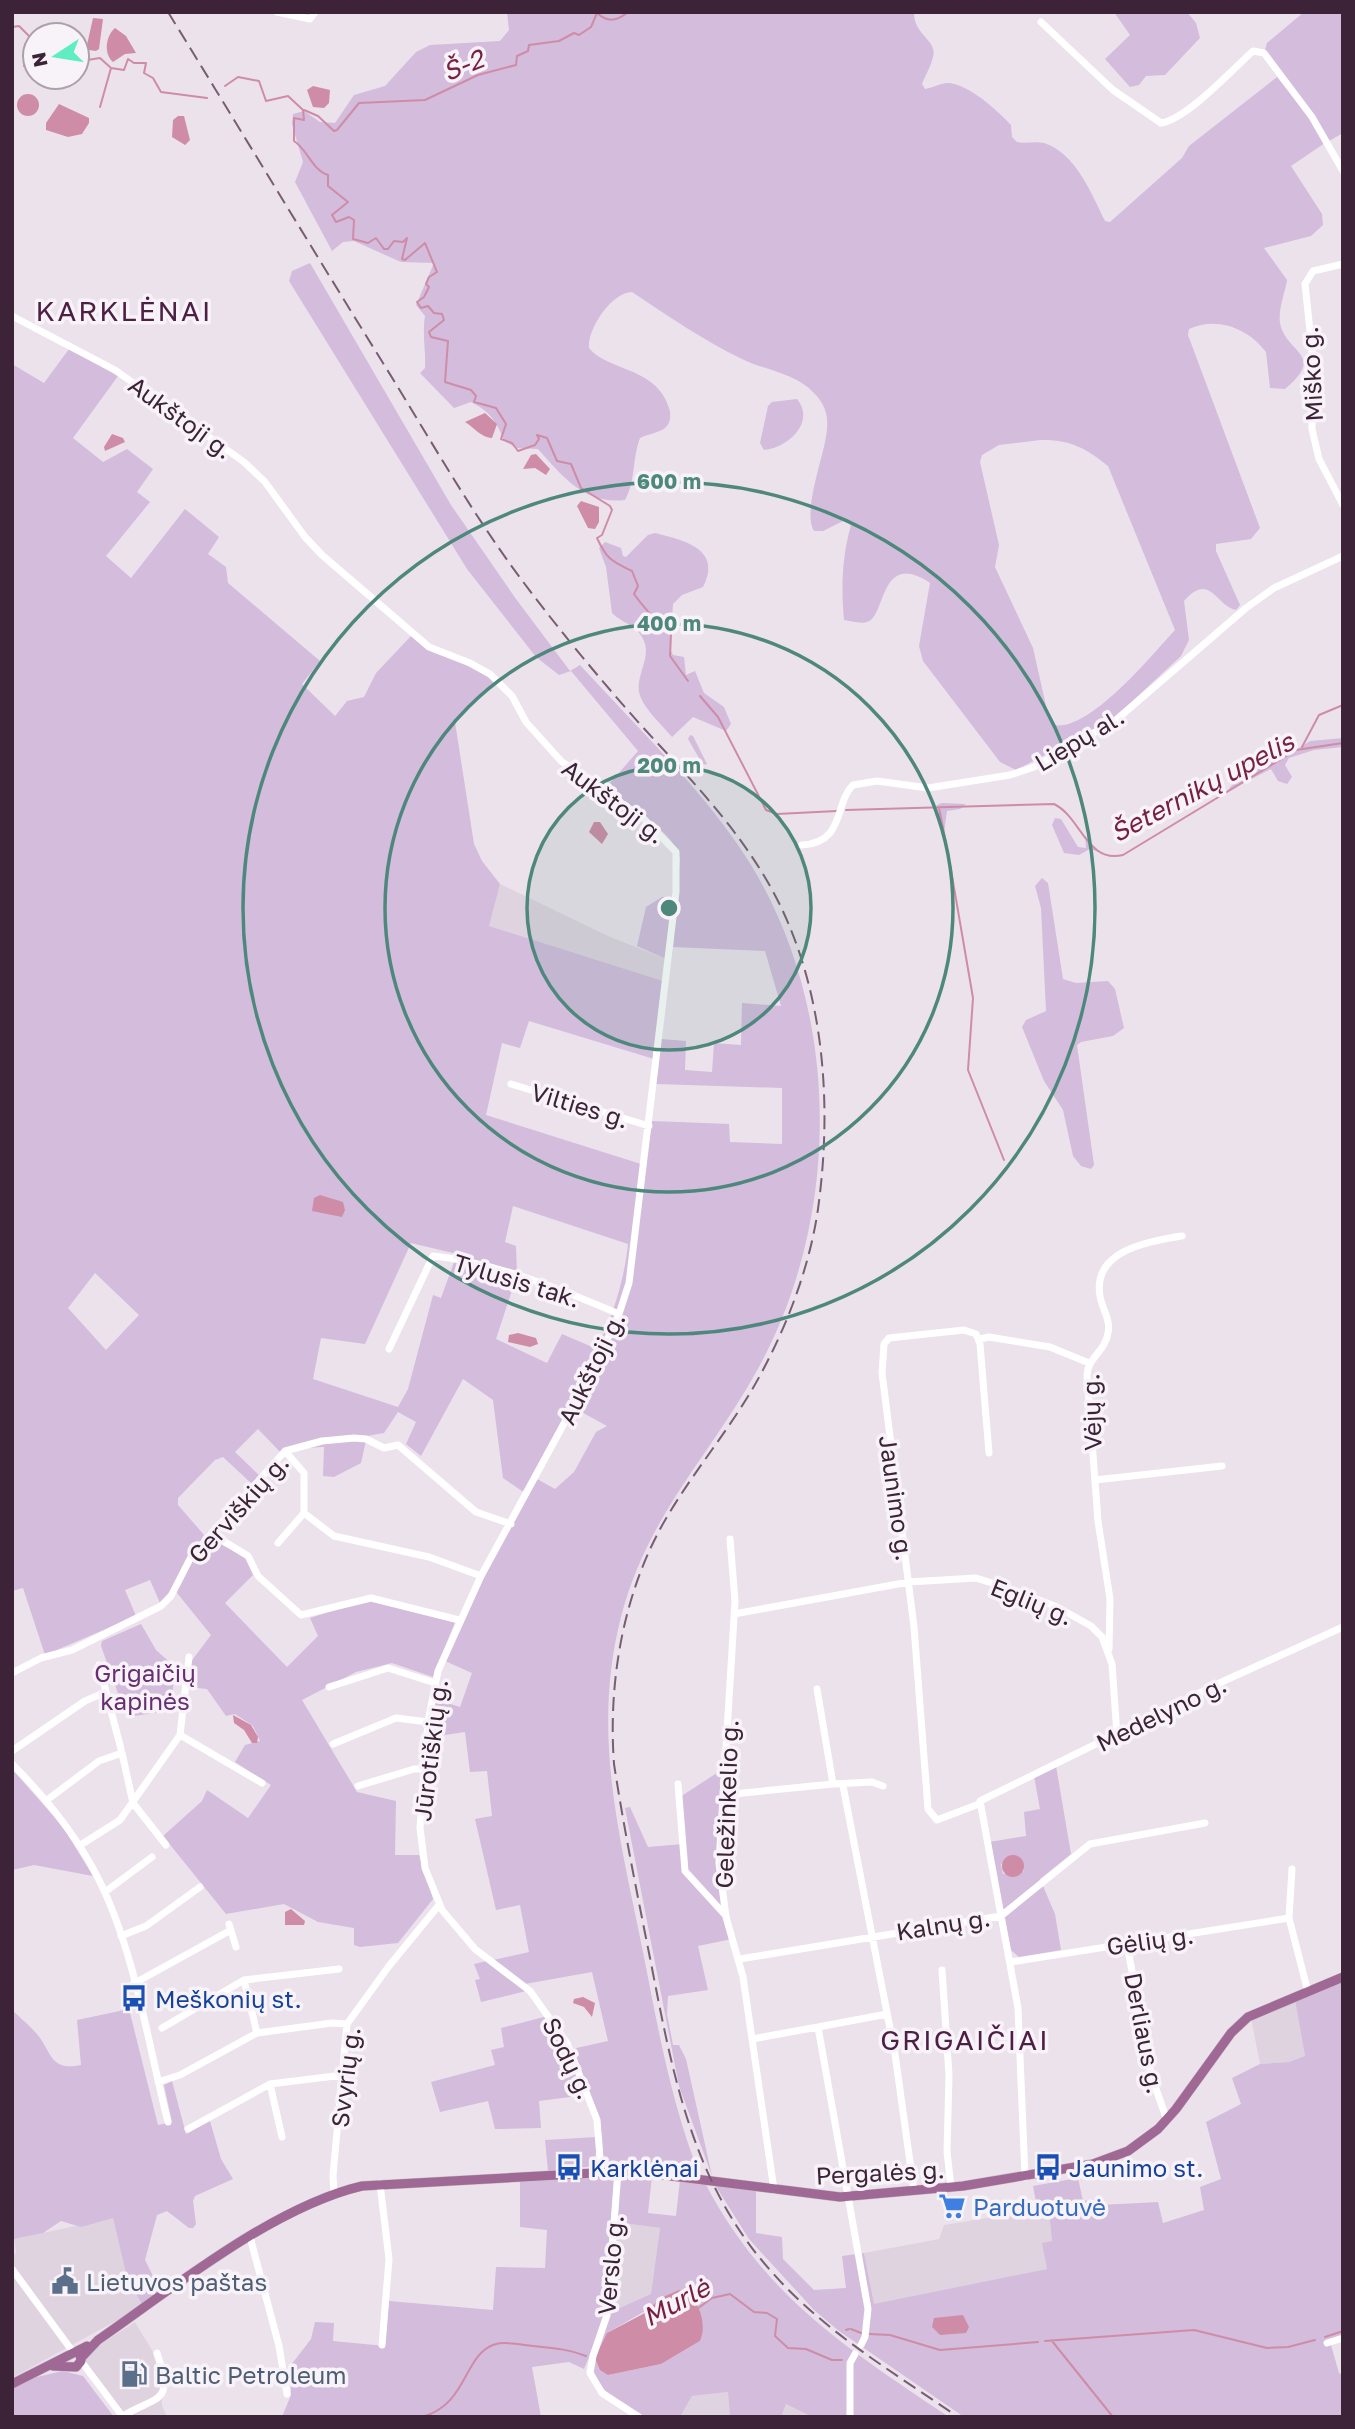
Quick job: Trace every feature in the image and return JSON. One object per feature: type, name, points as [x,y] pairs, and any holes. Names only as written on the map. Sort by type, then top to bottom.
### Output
[{"type":"main road","name":"Pergalės g.","points":[[12,2384],[72,2357],[250,2237],[334,2195],[380,2184],[601,2171],[655,2172],[774,2190],[848,2197],[1025,2177],[1113,2158],[1139,2144],[1167,2120],[1237,2027],[1258,2012],[1343,1977]]},
{"type":"street","points":[[277,12],[300,19],[310,19],[315,12]]},
{"type":"street","points":[[1041,22],[1104,83],[1161,123],[1172,120],[1210,91],[1253,51],[1260,51],[1312,117],[1343,171]]},
{"type":"street","name":"Miško g.","points":[[1343,264],[1313,271],[1305,284],[1312,350],[1312,429],[1319,459],[1343,505]]},
{"type":"street","name":"Aukštoji g.","points":[[12,316],[115,370],[244,462],[265,482],[305,537],[339,570],[429,647],[490,674],[512,696],[526,723],[561,761],[643,818],[670,842],[678,857],[632,1270],[619,1314],[511,1524]]},
{"type":"street","name":"Liepų al.","points":[[802,845],[814,844],[829,832],[841,817],[845,794],[852,785],[877,781],[928,788],[1010,775],[1034,767],[1095,735],[1153,689],[1246,608],[1274,588],[1343,556]]},
{"type":"street","name":"Vilties g.","points":[[511,1084],[649,1126]]},
{"type":"street","name":"Vėjų g.","points":[[1108,1649],[1110,1599],[1095,1480],[1089,1363],[1102,1349],[1108,1337],[1108,1321],[1099,1294],[1107,1267],[1133,1247],[1182,1236]]},
{"type":"street","name":"Tylusis tak.","points":[[389,1349],[433,1256],[468,1262],[582,1298],[619,1314]]},
{"type":"street","name":"Jaunimo g.","points":[[979,1339],[972,1332],[964,1330],[889,1338],[884,1344],[882,1373],[909,1582],[928,1809],[937,1820],[980,1802]]},
{"type":"street","points":[[989,1453],[979,1339],[989,1337],[1050,1347],[1089,1363]]},
{"type":"street","name":"Gerviškių g.","points":[[12,1673],[41,1658],[93,1643],[153,1611],[166,1601],[191,1557],[285,1451],[322,1441],[354,1438],[366,1439],[384,1448],[398,1445],[476,1512],[511,1524]]},
{"type":"street","points":[[278,1544],[304,1513],[304,1473],[285,1451]]},
{"type":"street","points":[[1095,1480],[1222,1465]]},
{"type":"street","points":[[304,1513],[334,1536],[429,1557],[481,1576]]},
{"type":"street","name":"Jūrotiškių g.","points":[[439,1905],[425,1868],[420,1844],[428,1722],[435,1683],[459,1620],[511,1524]]},
{"type":"street","points":[[212,1534],[248,1556],[258,1576],[302,1615],[371,1598],[459,1620]]},
{"type":"street","name":"Geležinkelio g.","points":[[730,1539],[734,1614],[719,1863],[726,1917],[740,1959],[774,2190]]},
{"type":"street","name":"Eglių g.","points":[[734,1614],[909,1582],[976,1578],[1057,1607],[1091,1626],[1108,1649]]},
{"type":"street","name":"Medelyno g.","points":[[980,1802],[1226,1680],[1343,1628]]},
{"type":"street","points":[[1108,1649],[1117,1735]]},
{"type":"street","points":[[79,1846],[112,1827],[133,1803],[180,1735],[188,1657]]},
{"type":"street","points":[[99,1665],[133,1803],[166,1845]]},
{"type":"street","points":[[329,1687],[388,1668],[435,1683]]},
{"type":"street","points":[[817,1689],[833,1784]]},
{"type":"street","points":[[12,1751],[85,1701],[106,1692]]},
{"type":"street","points":[[333,1744],[396,1718],[428,1722]]},
{"type":"street","points":[[180,1735],[261,1783]]},
{"type":"street","points":[[47,1800],[99,1761],[121,1751]]},
{"type":"street","points":[[12,1764],[47,1800],[79,1846],[105,1892],[121,1936],[168,2122]]},
{"type":"street","points":[[358,1786],[414,1769],[425,1769]]},
{"type":"street","points":[[723,1795],[833,1784],[843,1786],[872,1782],[883,1786]]},
{"type":"street","points":[[678,1784],[685,1871],[726,1917]]},
{"type":"street","points":[[843,1786],[887,2014],[914,2191]]},
{"type":"street","points":[[980,1802],[1011,1962],[1020,2031],[1025,2177]]},
{"type":"street","name":"Kalnų g.","points":[[740,1959],[1001,1916],[1090,1844],[1205,1823]]},
{"type":"street","points":[[105,1892],[152,1857]]},
{"type":"street","points":[[1292,1869],[1290,1918],[1308,1992]]},
{"type":"street","points":[[121,1936],[146,1926],[200,1887]]},
{"type":"street","name":"Svyrių g.","points":[[334,2195],[333,2175],[347,2024],[389,1966],[439,1905]]},
{"type":"street","name":"Sodų g.","points":[[439,1905],[475,1949],[530,1991],[560,2031],[594,2109],[599,2130],[601,2171]]},
{"type":"street","name":"Gėlių g.","points":[[1011,1962],[1290,1918]]},
{"type":"street","points":[[133,1984],[230,1927],[236,1947]]},
{"type":"street","name":"Derliaus g.","points":[[1127,1944],[1151,2075],[1167,2120]]},
{"type":"street","points":[[162,2028],[244,1980],[339,1969]]},
{"type":"street","points":[[942,1970],[949,2075],[947,2151],[951,2187]]},
{"type":"street","points":[[244,1980],[257,2033]]},
{"type":"street","points":[[752,2039],[887,2014]]},
{"type":"street","points":[[158,2082],[180,2076],[257,2033],[332,2023],[347,2024]]},
{"type":"street","points":[[818,2027],[868,2309],[865,2337],[861,2345]]},
{"type":"street","points":[[188,2129],[270,2084],[343,2078]]},
{"type":"street","points":[[270,2084],[282,2137]]},
{"type":"street","name":"Verslo g.","points":[[618,2171],[607,2315],[590,2373],[602,2393],[639,2417]]},
{"type":"street","points":[[380,2184],[390,2259],[382,2345]]},
{"type":"street","points":[[250,2237],[279,2346],[287,2394]]},
{"type":"street","points":[[12,2269],[72,2357],[123,2417],[155,2403],[162,2393],[163,2375],[157,2353]]},
{"type":"street","points":[[1327,2343],[1343,2338]]},
{"type":"street","points":[[850,2417],[850,2363],[855,2354]]},
{"type":"shaded area","points":[[500,884],[608,936],[666,959],[663,981],[488,926]]},
{"type":"shaded area","points":[[1295,2000],[1305,2056],[1289,2062],[1260,2064],[1251,2018]]},
{"type":"shaded area","points":[[1037,2210],[1038,2213],[1049,2213],[1052,2242],[1043,2243],[1047,2269],[874,2305],[864,2253],[939,2239],[944,2225]]},
{"type":"shaded area","points":[[113,2218],[127,2278],[143,2306],[12,2378],[12,2255],[16,2253],[14,2239]]},
{"type":"shaded area","points":[[616,2222],[660,2228],[651,2295],[611,2312]]},
{"type":"shaded area","points":[[135,2322],[152,2350],[162,2382],[162,2405],[167,2417],[127,2417],[85,2361],[86,2354]]},
{"type":"shaded area","points":[[728,2392],[730,2417],[680,2417],[692,2396]]},
{"type":"shaded area","points":[[786,2404],[812,2417],[781,2417]]},
{"type":"green space","points":[[507,12],[914,12],[917,26],[934,51],[922,84],[925,89],[946,83],[963,87],[982,98],[1011,125],[1012,137],[1017,142],[1044,143],[1055,148],[1074,165],[1105,221],[1110,222],[1182,158],[1189,146],[1277,77],[1313,122],[1325,143],[1291,166],[1322,214],[1323,225],[1311,236],[1264,248],[1287,280],[1280,323],[1289,341],[1301,354],[1303,368],[1285,389],[1270,388],[1266,352],[1250,336],[1221,324],[1200,325],[1189,329],[1188,335],[1260,528],[1251,539],[1216,544],[1216,551],[1240,605],[1236,610],[1229,607],[1207,590],[1200,589],[1193,593],[1184,601],[1189,640],[1181,656],[1111,721],[1016,770],[1000,762],[923,661],[919,646],[930,583],[913,575],[901,574],[886,588],[873,618],[865,623],[844,620],[843,572],[851,525],[843,521],[823,531],[814,531],[811,523],[812,501],[826,435],[827,416],[823,404],[806,386],[728,352],[632,292],[617,298],[602,313],[592,331],[589,348],[597,356],[643,377],[654,385],[663,395],[670,416],[665,428],[640,438],[631,485],[625,500],[598,498],[586,493],[556,469],[538,449],[517,448],[504,441],[492,417],[471,402],[454,408],[420,373],[425,368],[425,316],[416,305],[434,263],[401,262],[354,241],[343,242],[332,251],[295,182],[303,162],[292,124],[293,114],[304,111],[320,122],[335,123],[354,95],[385,86],[416,52],[430,45],[500,41],[509,30]],"holes":[[[1040,440],[1060,441],[1077,446],[1108,466],[1175,630],[1119,690],[1084,717],[1068,724],[1054,725],[1049,719],[1033,648],[995,567],[999,545],[980,462],[982,455],[999,445]]]},
{"type":"green space","points":[[1114,12],[1187,12],[1196,23],[1200,38],[1165,75],[1146,76],[1139,85],[1130,87],[1105,59],[1130,35]]},
{"type":"green space","points":[[1304,12],[1343,12],[1343,133],[1329,141],[1265,50],[1267,43]]},
{"type":"green space","points":[[310,263],[451,505],[516,599],[570,671],[580,665],[682,775],[738,845],[772,904],[797,967],[813,1033],[820,1102],[818,1170],[807,1238],[788,1303],[760,1365],[682,1486],[647,1547],[632,1581],[612,1660],[609,1744],[618,1826],[666,2065],[700,2176],[608,2167],[603,2163],[602,2136],[572,2049],[608,2041],[592,1972],[525,1984],[493,1960],[529,1952],[520,1905],[496,1910],[475,1819],[492,1816],[487,1771],[470,1772],[465,1732],[431,1737],[435,1699],[460,1707],[472,1673],[445,1661],[483,1578],[537,1479],[555,1489],[574,1472],[596,1432],[607,1426],[576,1409],[627,1300],[652,1121],[729,1124],[730,1142],[782,1144],[782,1088],[656,1084],[661,1039],[686,1041],[685,1070],[712,1072],[714,1043],[741,1045],[742,1003],[781,1006],[765,951],[673,947],[680,858],[676,848],[669,838],[637,811],[604,790],[638,751],[571,671],[559,675],[536,657],[467,569],[289,281],[292,271]]},
{"type":"green space","points":[[69,349],[118,376],[73,438],[103,462],[127,449],[153,469],[137,492],[150,502],[106,556],[131,578],[185,509],[219,537],[208,554],[226,567],[228,583],[320,661],[302,684],[335,716],[347,701],[364,697],[376,673],[412,635],[495,681],[455,722],[474,844],[482,861],[500,884],[489,926],[663,981],[654,1059],[529,1021],[520,1048],[502,1043],[486,1115],[641,1164],[633,1251],[621,1302],[589,1375],[525,1493],[503,1478],[493,1400],[463,1379],[421,1456],[406,1444],[416,1422],[398,1412],[384,1433],[367,1436],[361,1463],[334,1477],[323,1476],[324,1447],[304,1448],[284,1456],[258,1429],[235,1452],[261,1477],[253,1485],[223,1457],[215,1460],[178,1498],[178,1505],[205,1536],[245,1557],[253,1575],[225,1603],[287,1667],[318,1636],[310,1618],[368,1600],[455,1622],[433,1677],[392,1663],[356,1672],[302,1700],[357,1792],[396,1801],[395,1855],[419,1855],[433,1899],[398,1943],[360,1947],[354,1945],[354,1928],[318,1922],[284,1904],[226,1914],[163,1836],[202,1801],[207,1790],[248,1818],[271,1785],[235,1762],[245,1745],[260,1741],[253,1726],[235,1714],[226,1716],[207,1689],[188,1687],[190,1663],[211,1635],[173,1588],[160,1603],[150,1580],[125,1590],[136,1616],[45,1655],[23,1588],[12,1591],[12,364],[44,383]],"holes":[[[513,1206],[628,1244],[617,1298],[597,1349],[562,1334],[547,1363],[496,1339],[517,1275],[516,1246],[505,1242]],[[411,1243],[457,1254],[441,1298],[433,1295],[408,1389],[398,1407],[313,1379],[321,1338],[365,1344]],[[95,1273],[139,1315],[106,1350],[68,1308]]]},
{"type":"green space","points":[[797,399],[803,416],[797,432],[782,444],[764,450],[760,443],[768,406],[772,402]]},
{"type":"green space","points":[[655,533],[678,539],[698,549],[708,564],[708,574],[703,587],[682,595],[673,604],[670,648],[673,655],[684,657],[686,675],[695,671],[704,693],[724,707],[731,724],[726,731],[693,717],[672,737],[641,698],[639,684],[646,648],[634,628],[612,613],[606,567],[599,548],[605,542],[621,548],[623,556],[626,557],[648,535]]},
{"type":"green space","points":[[690,735],[707,764],[703,765],[688,739]]},
{"type":"green space","points":[[1343,738],[1343,747],[1314,750],[1289,758],[1285,765],[1292,777],[1287,784],[1278,781],[1271,769],[1226,792],[1240,776],[1269,754],[1293,752],[1310,741]]},
{"type":"green space","points":[[966,804],[960,809],[947,811],[944,833],[935,815],[937,805]]},
{"type":"green space","points":[[1055,818],[1061,819],[1078,847],[1086,848],[1085,836],[1099,852],[1090,849],[1079,855],[1064,853],[1052,825]]},
{"type":"green space","points":[[1042,878],[1048,883],[1063,979],[1076,983],[1108,981],[1115,989],[1124,1028],[1113,1036],[1077,1045],[1094,1165],[1091,1169],[1081,1166],[1073,1156],[1063,1110],[1044,1081],[1022,1027],[1026,1020],[1046,1011],[1041,908],[1035,886]]},
{"type":"green space","points":[[673,896],[666,959],[637,946],[646,907],[662,897]]},
{"type":"green space","name":"Grigaičių kapinės","points":[[141,1624],[156,1650],[175,1667],[171,1707],[162,1712],[134,1716],[123,1707],[101,1646],[102,1641]]},
{"type":"green space","points":[[1056,1766],[1071,1854],[1040,1879],[1055,1914],[1061,1950],[1019,1957],[1011,1950],[989,1842],[1026,1836],[1024,1812],[1040,1809],[1034,1776]],"holes":[[[1019,1857],[1024,1871],[1003,1874],[1001,1864]]]},
{"type":"green space","points":[[12,1769],[63,1827],[93,1876],[34,1865],[12,1870]]},
{"type":"green space","points":[[723,1769],[719,1891],[732,1939],[698,1946],[708,1990],[668,1996],[667,2014],[673,2045],[679,2045],[686,2059],[712,2176],[679,2086],[625,1808],[630,1807],[648,1847],[683,1844],[680,1797]]},
{"type":"green space","points":[[487,1961],[526,1991],[481,2002],[475,1980],[480,1979],[474,1964]]},
{"type":"green space","points":[[1343,1980],[1343,2341],[1331,2345],[1339,2373],[1343,2375],[1343,2417],[964,2417],[839,2331],[814,2310],[749,2239],[715,2185],[756,2191],[756,2233],[782,2237],[783,2259],[814,2290],[846,2288],[842,2256],[864,2253],[874,2304],[1047,2269],[1042,2243],[1052,2241],[1049,2213],[1038,2213],[1033,2186],[1078,2178],[1083,2201],[1098,2199],[1100,2205],[1158,2202],[1163,2223],[1204,2210],[1200,2187],[1221,2179],[1206,2122],[1241,2104],[1232,2078],[1260,2064],[1289,2062],[1305,2056],[1295,2000]]},
{"type":"green space","points":[[129,2009],[158,2125],[172,2122],[164,2085],[172,2081],[186,2134],[210,2121],[221,2159],[233,2179],[195,2196],[193,2201],[196,2224],[193,2228],[189,2228],[167,2211],[157,2215],[145,2260],[162,2294],[143,2306],[127,2278],[113,2218],[81,2227],[61,2221],[43,2233],[14,2239],[12,2234],[12,2010],[37,2034],[54,2060],[64,2066],[72,2066],[81,2065],[77,2020]]},
{"type":"green space","points":[[548,2016],[563,2041],[586,2095],[539,2101],[541,2128],[495,2129],[488,2101],[440,2112],[431,2082],[495,2065],[491,2050],[504,2047],[501,2028]]},
{"type":"green space","points":[[597,2137],[595,2166],[548,2171],[545,2140]]},
{"type":"green space","points":[[628,2175],[652,2176],[648,2213],[676,2216],[680,2180],[705,2183],[728,2223],[781,2289],[842,2342],[949,2417],[812,2417],[786,2404],[781,2417],[730,2417],[728,2392],[692,2396],[680,2417],[646,2417],[620,2405],[605,2391],[592,2366],[611,2312],[651,2294],[660,2228],[616,2222],[619,2183]],"holes":[[[671,2296],[702,2335],[700,2341],[661,2364],[608,2375],[607,2333]]]},
{"type":"green space","points":[[611,2176],[614,2180],[604,2321],[584,2369],[569,2362],[532,2367],[541,2417],[282,2417],[291,2395],[291,2365],[311,2339],[315,2322],[334,2323],[333,2341],[385,2346],[389,2301],[493,2310],[496,2267],[545,2268],[547,2230],[520,2227],[520,2181]]},
{"type":"green space","points":[[63,2371],[83,2376],[114,2417],[12,2417],[12,2388],[37,2377]]},
{"type":"water","points":[[93,18],[103,19],[99,49],[96,51],[91,50]]},
{"type":"water","points":[[115,28],[126,36],[136,53],[125,54],[113,62],[107,45],[109,35]]},
{"type":"water","points":[[313,86],[330,90],[329,103],[324,108],[313,107],[307,90]]},
{"type":"water","points":[[28,94],[36,97],[39,105],[36,113],[28,116],[20,113],[17,105],[20,97]]},
{"type":"water","points":[[59,104],[89,118],[82,134],[68,137],[46,130],[46,123]]},
{"type":"water","points":[[184,116],[190,140],[185,145],[172,137],[173,120]]},
{"type":"water","points":[[485,413],[497,424],[492,438],[481,434],[465,422]]},
{"type":"water","points":[[112,434],[123,438],[125,442],[105,451],[104,447]]},
{"type":"water","points":[[536,454],[550,469],[546,475],[535,468],[523,469],[531,455]]},
{"type":"water","points":[[581,501],[599,507],[599,522],[595,529],[588,528],[577,506]]},
{"type":"water","points":[[594,822],[600,822],[608,834],[602,844],[589,832]]},
{"type":"water","points":[[320,1195],[343,1202],[345,1210],[342,1217],[312,1211],[314,1198]]},
{"type":"water","points":[[518,1333],[536,1338],[538,1344],[530,1347],[508,1342],[509,1335]]},
{"type":"water","points":[[233,1715],[251,1725],[258,1737],[257,1743],[252,1743],[244,1730],[234,1723]]},
{"type":"water","points":[[1013,1855],[1023,1862],[1024,1866],[1017,1876],[1013,1877],[1003,1870],[1002,1866],[1009,1856]]},
{"type":"water","points":[[291,1909],[305,1921],[304,1925],[285,1925],[285,1912]]},
{"type":"water","points":[[583,1997],[595,2003],[592,2017],[584,2007],[573,2003],[574,1999]]},
{"type":"water","points":[[679,2290],[691,2298],[700,2311],[703,2326],[700,2341],[661,2364],[608,2375],[600,2370],[595,2358],[607,2333],[643,2314],[661,2298]]},
{"type":"water","points":[[963,2315],[969,2327],[966,2333],[940,2335],[932,2327],[934,2318]]},
{"type":"waterway","name":"Š-2","points":[[304,110],[318,116],[334,131],[359,103],[425,100],[478,75],[516,65],[517,56],[528,51],[529,45],[559,41],[574,33],[579,35],[591,27],[597,13],[612,20],[628,12]]},
{"type":"waterway","name":"Šeternikų upelis","points":[[12,27],[21,28]]},
{"type":"waterway","name":"Šeternikų upelis","points":[[91,59],[100,58],[111,68],[124,70],[128,59],[134,63],[146,63],[144,73],[153,78],[161,92],[207,98]]},
{"type":"waterway","points":[[100,107],[111,68]]},
{"type":"waterway","name":"Šeternikų upelis","points":[[225,86],[238,77],[259,81],[266,101],[288,96],[303,110],[304,120],[294,118],[294,141],[318,169],[328,175],[328,186],[348,202],[332,215],[336,222],[349,217],[354,220],[353,239],[368,243],[376,238],[384,249],[388,249],[394,241],[403,242],[407,238],[402,259],[405,260],[425,243],[437,272],[429,277],[426,284],[429,287],[424,297],[417,302],[421,308],[428,306],[434,313],[442,314],[444,320],[429,332],[431,337],[448,341],[445,382],[471,390],[476,396],[474,402],[496,408],[506,424],[501,439],[512,443],[518,451],[535,445],[539,439],[537,435],[547,438],[557,461],[571,464],[581,488],[610,506],[612,510],[602,535],[597,538],[611,559],[632,571],[638,586],[634,594],[661,627],[668,629],[671,634],[670,656],[688,681]]},
{"type":"waterway","name":"Šeternikų upelis","points":[[700,696],[718,717],[766,810],[777,814],[837,811]]},
{"type":"waterway","points":[[1302,747],[1319,715],[1343,705]]},
{"type":"waterway","name":"Šeternikų upelis","points":[[846,810],[1054,804],[1063,810],[1092,846],[1101,853],[1123,855],[1296,750],[1343,743]]},
{"type":"waterway","points":[[939,808],[949,858]]},
{"type":"waterway","points":[[951,870],[973,998],[968,1070],[1004,1160]]},
{"type":"waterway","name":"Murlė","points":[[697,2309],[712,2298],[730,2294],[754,2312],[767,2313],[777,2319],[775,2336],[788,2348],[806,2349],[832,2360],[842,2360]]},
{"type":"waterway","name":"Murlė","points":[[851,2329],[861,2333]]},
{"type":"waterway","name":"Murlė","points":[[1045,2341],[1194,2330],[1267,2348],[1288,2347],[1315,2340]]},
{"type":"waterway","name":"Murlė","points":[[1325,2337],[1343,2331]]},
{"type":"waterway","name":"Murlė","points":[[869,2334],[890,2335],[940,2350],[1038,2342]]},
{"type":"waterway","points":[[1052,2341],[1113,2417]]},
{"type":"waterway","name":"Murlė","points":[[422,2417],[449,2401],[477,2357],[496,2344],[554,2348],[586,2356]]},
{"type":"railway","points":[[168,12],[486,530],[580,654],[734,831],[766,879],[795,941],[815,1015],[824,1093],[822,1171],[814,1232],[794,1302],[764,1367],[743,1405],[664,1522],[638,1579],[621,1639],[616,1670],[614,1764],[640,1909],[677,2082],[703,2162],[721,2199],[743,2236],[791,2292],[860,2350],[958,2417]]},
{"type":"place","name":"Meškonių st.","points":[[134,1998]]},
{"type":"place","name":"Karklėnai","points":[[569,2167]]},
{"type":"place","name":"Jaunimo st.","points":[[1048,2167]]},
{"type":"place","name":"Parduotuvė","points":[[952,2206]]},
{"type":"place","name":"Lietuvos paštas","points":[[65,2281]]},
{"type":"place","name":"Baltic Petroleum","points":[[134,2374]]},
{"type":"district","name":"KARKLĖNAI","points":[[124,310]]},
{"type":"district","name":"GRIGAIČIAI","points":[[965,2039]]}]
